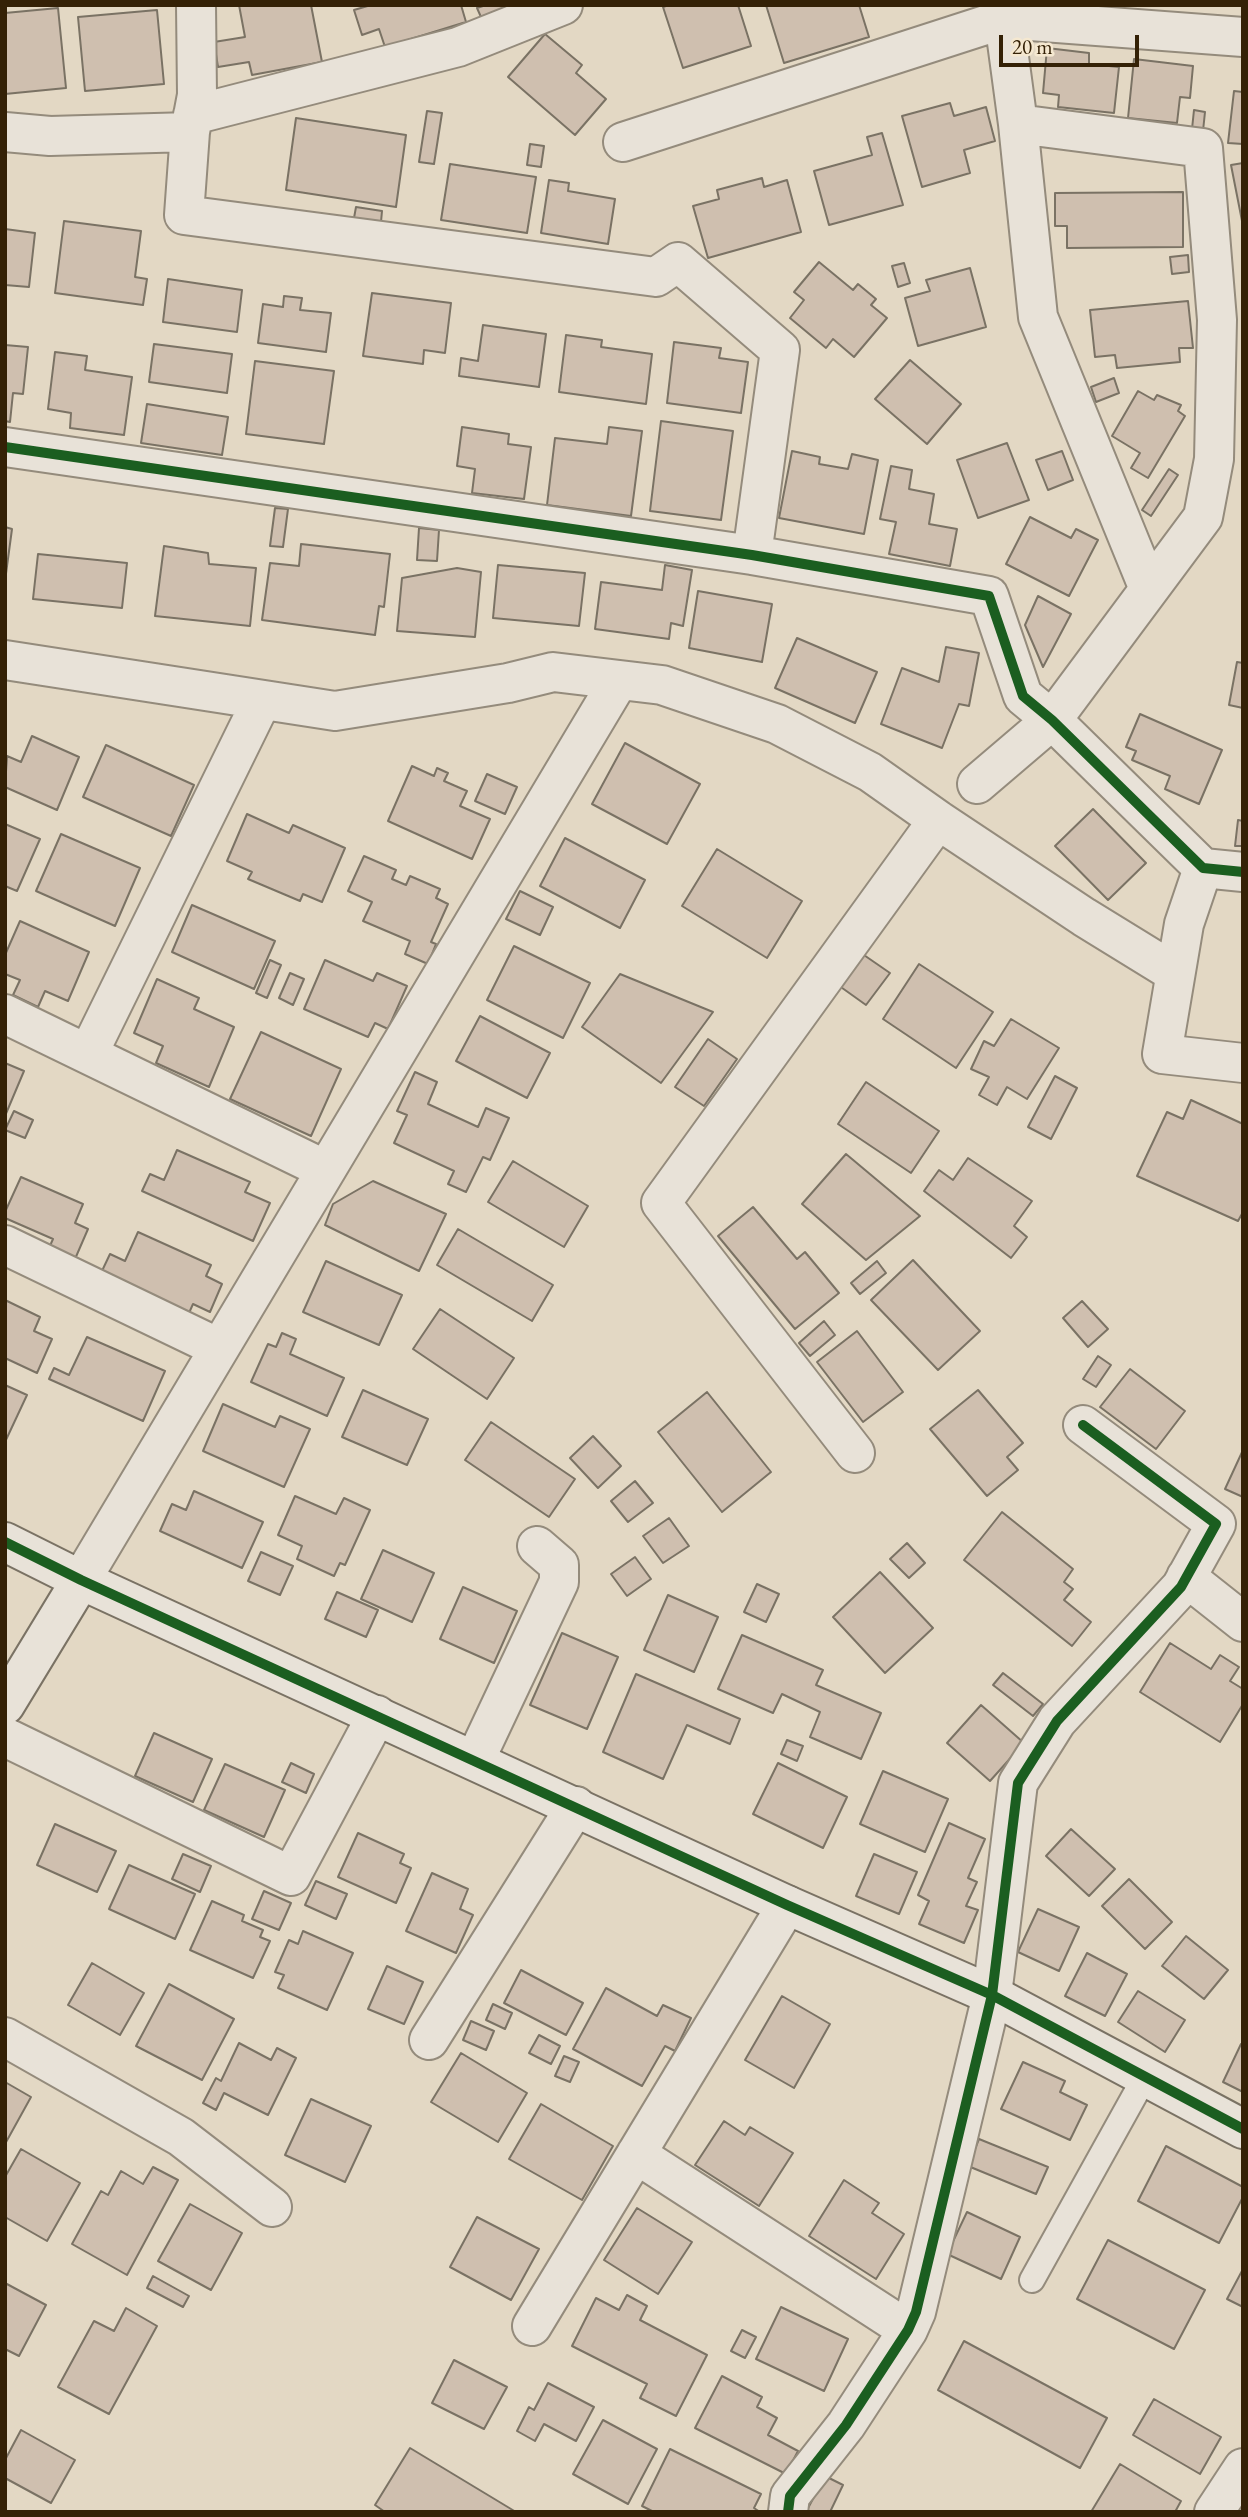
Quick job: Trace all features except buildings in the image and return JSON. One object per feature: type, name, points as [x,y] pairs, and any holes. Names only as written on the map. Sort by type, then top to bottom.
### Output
[{"type":"street","points":[[196,5],[197,94],[184,215],[656,277],[678,262],[780,350],[752,555]]},
{"type":"street","points":[[5,132],[50,136],[192,123],[457,47],[563,5]]},
{"type":"street","points":[[623,142],[1003,12],[1243,37]]},
{"type":"street","points":[[1003,12],[1018,124],[1038,317],[1149,589]]},
{"type":"street","points":[[977,784],[1052,720],[1203,517],[1214,459],[1217,320],[1203,148],[1018,124]]},
{"type":"street","points":[[5,447],[752,555],[989,596],[1023,696],[1052,720],[1203,868],[1243,872]]},
{"type":"street","points":[[5,660],[335,712],[508,684],[553,672],[662,685],[777,724],[870,772],[1084,917],[1175,973]]},
{"type":"street","points":[[5,1705],[619,680]]},
{"type":"street","points":[[88,1054],[262,700]]},
{"type":"street","points":[[855,1453],[661,1203],[938,820]]},
{"type":"street","points":[[1203,868],[1184,924],[1162,1054],[1243,1063]]},
{"type":"street","points":[[5,1014],[326,1170]]},
{"type":"street","points":[[5,1245],[219,1348]]},
{"type":"street","points":[[788,2512],[790,2496],[846,2425],[908,2330],[916,2312],[992,1995],[1018,1783],[1057,1721],[1181,1587],[1216,1524],[1083,1425]]},
{"type":"street","points":[[5,1542],[81,1580],[787,1905],[992,1995],[1243,2129]]},
{"type":"street","points":[[475,1760],[559,1582],[559,1565],[537,1546]]},
{"type":"street","points":[[1186,1577],[1243,1622]]},
{"type":"street","points":[[5,1737],[291,1876],[377,1715]]},
{"type":"street","points":[[429,2040],[576,1806]]},
{"type":"street","points":[[532,2326],[787,1905]]},
{"type":"street","points":[[5,2037],[181,2137],[272,2207]]},
{"type":"street","points":[[636,2154],[908,2330]]},
{"type":"street","points":[[1214,2512],[1243,2468]]},
{"type":"lane","points":[[1031,2280],[1146,2076]]},
{"type":"cycle path","points":[[5,447],[752,555],[989,596],[1023,696],[1052,720],[1203,868],[1243,872]]},
{"type":"cycle path","points":[[788,2512],[790,2496],[846,2425],[908,2330],[916,2312],[992,1995],[1018,1783],[1057,1721],[1181,1587],[1216,1524],[1083,1425]]},
{"type":"cycle path","points":[[5,1542],[81,1580],[787,1905],[992,1995],[1243,2129]]}]
